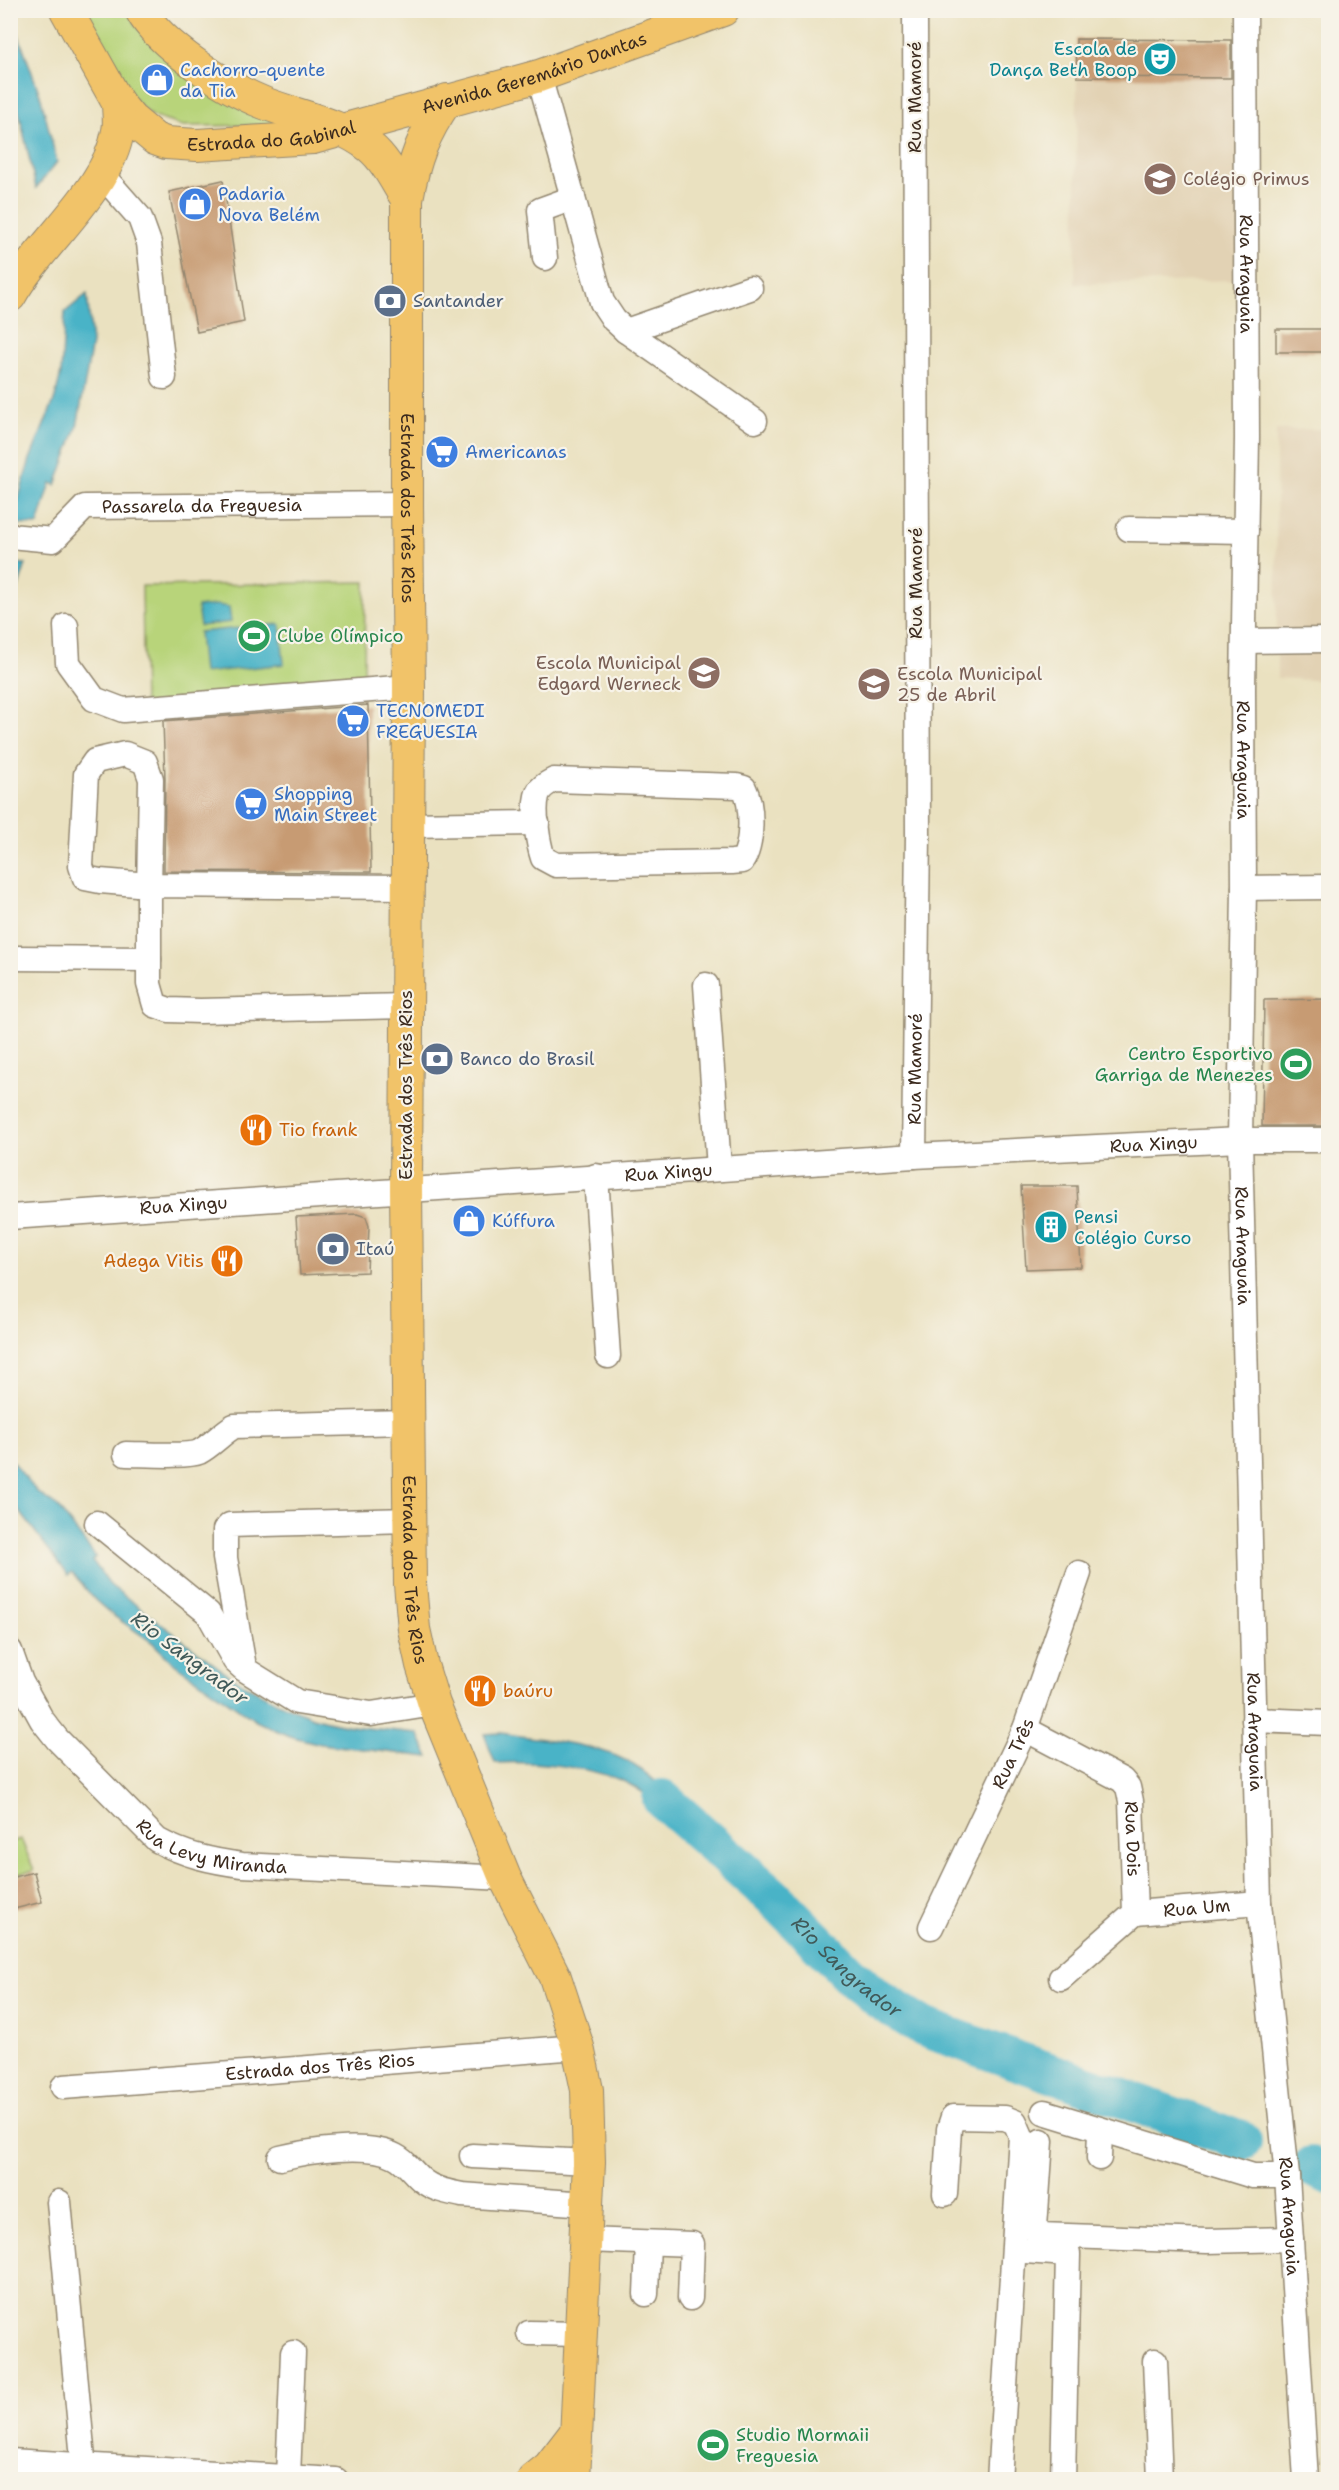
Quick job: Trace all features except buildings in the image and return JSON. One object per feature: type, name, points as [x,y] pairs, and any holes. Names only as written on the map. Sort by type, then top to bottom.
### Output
[{"type":"main road","name":"Estrada do Gabinal","points":[[66,10],[118,103],[147,134],[166,143],[197,145],[287,141],[313,138],[344,129]]},
{"type":"main road","name":"Estrada do Gabinal","points":[[141,10],[155,30],[182,53],[234,90],[344,129]]},
{"type":"main road","name":"Avenida Geremário Dantas","points":[[344,129],[539,76],[723,10]]},
{"type":"main road","name":"Estrada dos Três Rios","points":[[447,100],[430,125],[416,158],[407,199],[406,504],[409,687],[405,1189],[410,1584],[414,1629],[434,1704],[505,1878],[555,1977],[578,2047],[587,2090],[589,2162],[574,2480]]},
{"type":"main road","points":[[13,289],[102,175],[112,154],[118,129],[118,103]]},
{"type":"main road","points":[[344,129],[371,148],[383,161],[407,199]]},
{"type":"main road","points":[[533,2480],[549,2467],[576,2432]]},
{"type":"street","name":"Rua Mamoré","points":[[914,1156],[918,835],[915,10]]},
{"type":"street","name":"Rua Araguaia","points":[[1245,10],[1246,531],[1240,1140],[1254,1720],[1259,1903],[1287,2176],[1306,2480]]},
{"type":"street","points":[[539,76],[602,302],[626,331],[755,421]]},
{"type":"street","points":[[102,175],[140,218],[149,243],[165,377]]},
{"type":"street","points":[[545,258],[540,210],[573,198]]},
{"type":"street","points":[[626,331],[750,288]]},
{"type":"street","name":"Passarela da Freguesia","points":[[10,536],[53,540],[85,507],[406,504]]},
{"type":"street","points":[[1129,529],[1246,531]]},
{"type":"street","points":[[66,626],[68,663],[94,699],[123,710],[409,687]]},
{"type":"street","points":[[1244,641],[1329,640]]},
{"type":"street","points":[[406,887],[149,885],[85,878],[81,866],[86,774],[95,761],[125,754],[145,762],[151,778],[149,885],[149,984],[155,1005],[169,1010],[406,1006]]},
{"type":"street","points":[[554,780],[736,786],[744,788],[750,798],[748,852],[742,861],[556,865],[543,858],[538,845],[537,824],[537,796],[544,785],[554,780]]},
{"type":"street","points":[[407,825],[537,824]]},
{"type":"street","points":[[1244,888],[1329,887]]},
{"type":"street","points":[[10,958],[149,959]]},
{"type":"street","points":[[706,985],[720,1168]]},
{"type":"street","name":"Rua Xingu","points":[[10,1217],[914,1156],[1240,1140],[1329,1140]]},
{"type":"street","points":[[596,1176],[609,1356]]},
{"type":"street","points":[[126,1454],[196,1454],[214,1443],[234,1426],[408,1422]]},
{"type":"street","points":[[244,1669],[225,1558],[225,1530],[230,1525],[409,1520]]},
{"type":"street","points":[[97,1523],[208,1613],[235,1661],[297,1702],[371,1714],[434,1704]]},
{"type":"street","name":"Rua Três","points":[[931,1927],[1025,1729],[1079,1574]]},
{"type":"street","name":"Rua Levy Miranda","points":[[10,1650],[21,1683],[31,1703],[57,1739],[157,1839],[175,1850],[217,1862],[242,1865],[505,1878]]},
{"type":"street","points":[[1254,1720],[1329,1723]]},
{"type":"street","name":"Rua Dois","points":[[1025,1729],[1111,1772],[1128,1787],[1131,1801],[1135,1913]]},
{"type":"street","name":"Rua Um","points":[[1135,1913],[1259,1903]]},
{"type":"street","points":[[1061,1978],[1135,1913]]},
{"type":"street","name":"Estrada dos Três Rios","points":[[63,2087],[578,2047]]},
{"type":"street","points":[[1044,2112],[1253,2176],[1287,2176]]},
{"type":"street","points":[[945,2194],[949,2129],[954,2117],[1005,2118],[1015,2122],[1021,2136],[999,2480]]},
{"type":"street","points":[[1099,2158],[1100,2130]]},
{"type":"street","points":[[1041,2141],[1035,2227],[1036,2232],[1040,2235],[1207,2241],[1291,2239]]},
{"type":"street","points":[[280,2158],[327,2149],[375,2151],[394,2155],[424,2182],[442,2191],[462,2195],[587,2204]]},
{"type":"street","points":[[472,2156],[589,2162]]},
{"type":"street","points":[[59,2202],[85,2472]]},
{"type":"street","points":[[586,2240],[692,2244],[690,2298]]},
{"type":"street","points":[[646,2294],[648,2243]]},
{"type":"street","points":[[1025,2251],[1068,2254],[1064,2480]]},
{"type":"street","points":[[529,2332],[581,2334]]},
{"type":"street","points":[[288,2476],[293,2353]]},
{"type":"street","points":[[1155,2361],[1160,2480]]},
{"type":"street","points":[[10,2461],[85,2472],[288,2476],[336,2480]]},
{"type":"shaded area","name":"Colégio Primus","points":[[1077,77],[1244,78],[1245,280],[1075,284]]},
{"type":"shaded area","points":[[1328,429],[1328,681],[1277,678],[1276,430]]},
{"type":"green space","points":[[83,11],[128,11],[135,24],[176,70],[226,98],[291,125],[182,126],[152,116],[130,96]]},
{"type":"green space","name":"Clube Olímpico","points":[[365,582],[364,685],[144,711],[142,586]]},
{"type":"green space","points":[[21,1839],[34,1870],[11,1876],[11,1842]]},
{"type":"water","points":[[10,11],[41,98],[57,162],[36,188],[11,77]]},
{"type":"water","points":[[87,294],[92,343],[77,427],[56,485],[51,483],[38,525],[11,524],[30,459],[55,398],[61,373],[65,312]]},
{"type":"water","points":[[10,563],[26,564],[11,610]]},
{"type":"water","points":[[217,605],[229,607],[231,622],[200,626],[197,607]]},
{"type":"water","points":[[280,624],[284,664],[203,673],[199,632]]},
{"type":"water","points":[[11,1460],[38,1493],[58,1507],[96,1557],[92,1560],[110,1585],[230,1676],[292,1709],[326,1721],[418,1733],[429,1757],[321,1744],[289,1736],[256,1721],[173,1663],[153,1643],[95,1600],[72,1572],[68,1575],[11,1500]]},
{"type":"water","points":[[501,1733],[588,1747],[621,1758],[655,1781],[703,1835],[643,1792],[609,1776],[560,1766],[495,1763],[484,1734]]},
{"type":"waterway","name":"Rio Sangrador","points":[[662,1799],[772,1896],[849,1974],[880,2000],[923,2027],[1242,2141]]},
{"type":"waterway","name":"Rio Sangrador","points":[[1311,2167],[1328,2174]]},
{"type":"place","name":"Escola de Dança Beth Boop","points":[[1160,59]]},
{"type":"place","name":"Cachorro-quente da Tia","points":[[157,80]]},
{"type":"place","name":"Colégio Primus","points":[[1160,179]]},
{"type":"place","name":"Padaria Nova Belém","points":[[195,204]]},
{"type":"place","name":"Santander","points":[[390,301]]},
{"type":"place","name":"Americanas","points":[[442,452]]},
{"type":"place","name":"Clube Olímpico","points":[[254,636]]},
{"type":"place","name":"Escola Municipal Edgard Werneck","points":[[704,673]]},
{"type":"place","name":"Escola Municipal 25 de Abril","points":[[874,684]]},
{"type":"place","name":"TECNOMEDI FREGUESIA","points":[[353,721]]},
{"type":"place","name":"Shopping Main Street","points":[[251,804]]},
{"type":"place","name":"Banco do Brasil","points":[[437,1059]]},
{"type":"place","name":"Centro Esportivo Garriga de Menezes","points":[[1296,1064]]},
{"type":"place","name":"Tio frank","points":[[256,1130]]},
{"type":"place","name":"Kúffura","points":[[469,1221]]},
{"type":"place","name":"Pensi Colégio Curso","points":[[1051,1227]]},
{"type":"place","name":"Itaú","points":[[333,1249]]},
{"type":"place","name":"Adega Vitis","points":[[227,1261]]},
{"type":"place","name":"baúru","points":[[480,1691]]},
{"type":"place","name":"Studio Mormaii Freguesia","points":[[713,2445]]}]
